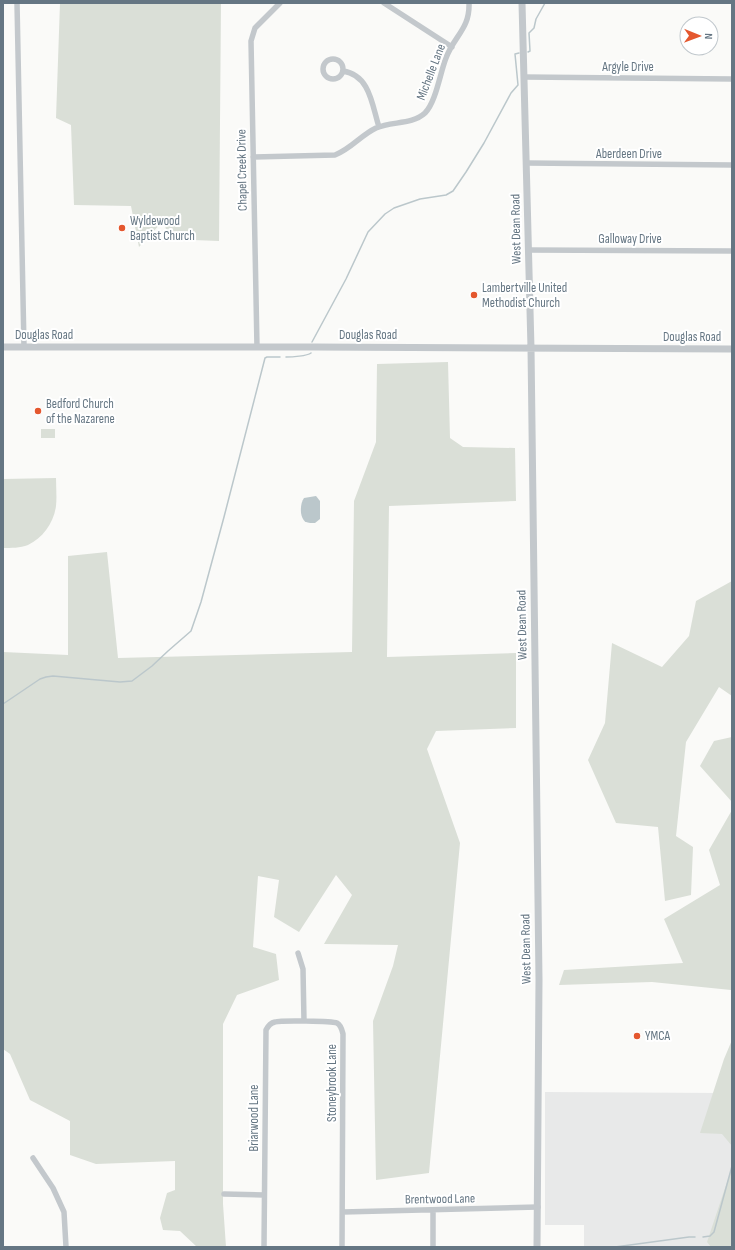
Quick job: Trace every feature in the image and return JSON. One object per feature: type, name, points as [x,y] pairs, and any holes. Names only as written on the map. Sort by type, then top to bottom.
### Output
[{"type":"street","points":[[17,3],[24,347]]},
{"type":"street","name":"Chapel Creek Drive","points":[[257,347],[251,38],[257,25],[280,3]]},
{"type":"street","points":[[384,3],[452,47]]},
{"type":"street","name":"Michelle Lane","points":[[253,157],[335,155],[344,151],[371,131],[379,127],[418,118],[426,112],[432,102],[446,60],[467,23],[469,17],[469,3]]},
{"type":"street","name":"West Dean Road","points":[[522,3],[531,348],[539,967],[537,1247]]},
{"type":"street","points":[[343,71],[353,74],[364,83],[379,127]]},
{"type":"street","name":"Argyle Drive","points":[[524,77],[732,79]]},
{"type":"street","name":"Aberdeen Drive","points":[[526,163],[732,165]]},
{"type":"street","name":"Galloway Drive","points":[[528,250],[732,251]]},
{"type":"street","name":"Douglas Road","points":[[3,347],[732,349]]},
{"type":"street","points":[[298,954],[303,969],[304,1021]]},
{"type":"street","name":"Briarwood Lane","points":[[264,1247],[266,1030],[269,1025],[275,1022],[304,1021]]},
{"type":"street","name":"Stoneybrook Lane","points":[[304,1021],[331,1022],[338,1024],[341,1027],[343,1034],[342,1247]]},
{"type":"street","points":[[33,1158],[53,1188],[64,1212],[66,1247]]},
{"type":"street","points":[[224,1194],[264,1195]]},
{"type":"street","name":"Brentwood Lane","points":[[343,1212],[538,1207]]},
{"type":"street","points":[[433,1210],[433,1247]]},
{"type":"shaded area","points":[[60,3],[221,3],[219,241],[168,239],[164,220],[139,247],[131,206],[74,205],[71,125],[56,118]]},
{"type":"shaded area","points":[[448,362],[450,438],[463,447],[515,448],[516,501],[389,506],[387,657],[516,653],[516,728],[436,731],[427,749],[460,843],[429,1173],[376,1180],[373,1021],[393,966],[398,945],[324,944],[352,895],[336,875],[299,932],[274,917],[279,880],[258,876],[253,947],[276,954],[279,980],[237,995],[223,1024],[223,1204],[226,1247],[197,1247],[180,1231],[163,1230],[160,1218],[167,1193],[175,1190],[175,1161],[96,1164],[70,1155],[70,1121],[30,1100],[10,1054],[3,1049],[3,652],[68,655],[68,556],[107,552],[118,658],[352,652],[354,501],[376,442],[377,364]]},
{"type":"shaded area","points":[[41,429],[55,429],[55,438],[41,438]]},
{"type":"shaded area","points":[[56,478],[55,512],[47,529],[43,534],[28,545],[3,548],[3,479]]},
{"type":"shaded area","points":[[316,496],[320,501],[320,519],[315,523],[307,522],[301,514],[303,500],[304,498]]},
{"type":"shaded area","points":[[732,581],[732,696],[719,687],[686,742],[676,836],[693,847],[691,895],[665,901],[658,827],[616,823],[588,760],[605,723],[612,643],[662,667],[689,636],[696,601]]},
{"type":"shaded area","points":[[732,737],[732,802],[700,766],[714,741]]},
{"type":"shaded area","points":[[732,810],[732,992],[731,990],[652,982],[559,985],[564,970],[683,963],[664,919],[720,885],[709,850]]},
{"type":"shaded area","points":[[732,1040],[732,1146],[722,1134],[700,1133],[724,1059]]},
{"type":"shaded area","points":[[732,1070],[732,1247],[584,1247],[584,1225],[545,1225],[545,1092],[721,1093]]},
{"type":"shaded area","points":[[732,1167],[732,1247],[711,1247],[707,1242]]},
{"type":"waterway","points":[[528,52],[530,51],[529,33],[534,28],[536,19],[545,3]]},
{"type":"waterway","points":[[312,342],[346,279],[368,232],[385,214],[394,208],[420,199],[446,195],[453,191],[484,143],[511,93],[518,85],[515,54],[519,53]]},
{"type":"waterway","points":[[286,357],[303,356],[311,353]]},
{"type":"waterway","points":[[3,704],[40,679],[46,677],[53,676],[120,682],[132,681],[152,666],[191,631],[201,602],[265,358],[280,357]]},
{"type":"waterway","points":[[703,1237],[710,1236],[714,1232],[732,1166]]},
{"type":"waterway","points":[[615,1247],[695,1237]]},
{"type":"place","name":"Wyldewood Baptist Church","points":[[122,228]]},
{"type":"place","name":"Lambertville United Methodist Church","points":[[474,295]]},
{"type":"place","name":"Bedford Church of the Nazarene","points":[[38,411]]},
{"type":"place","name":"YMCA","points":[[637,1036]]}]
